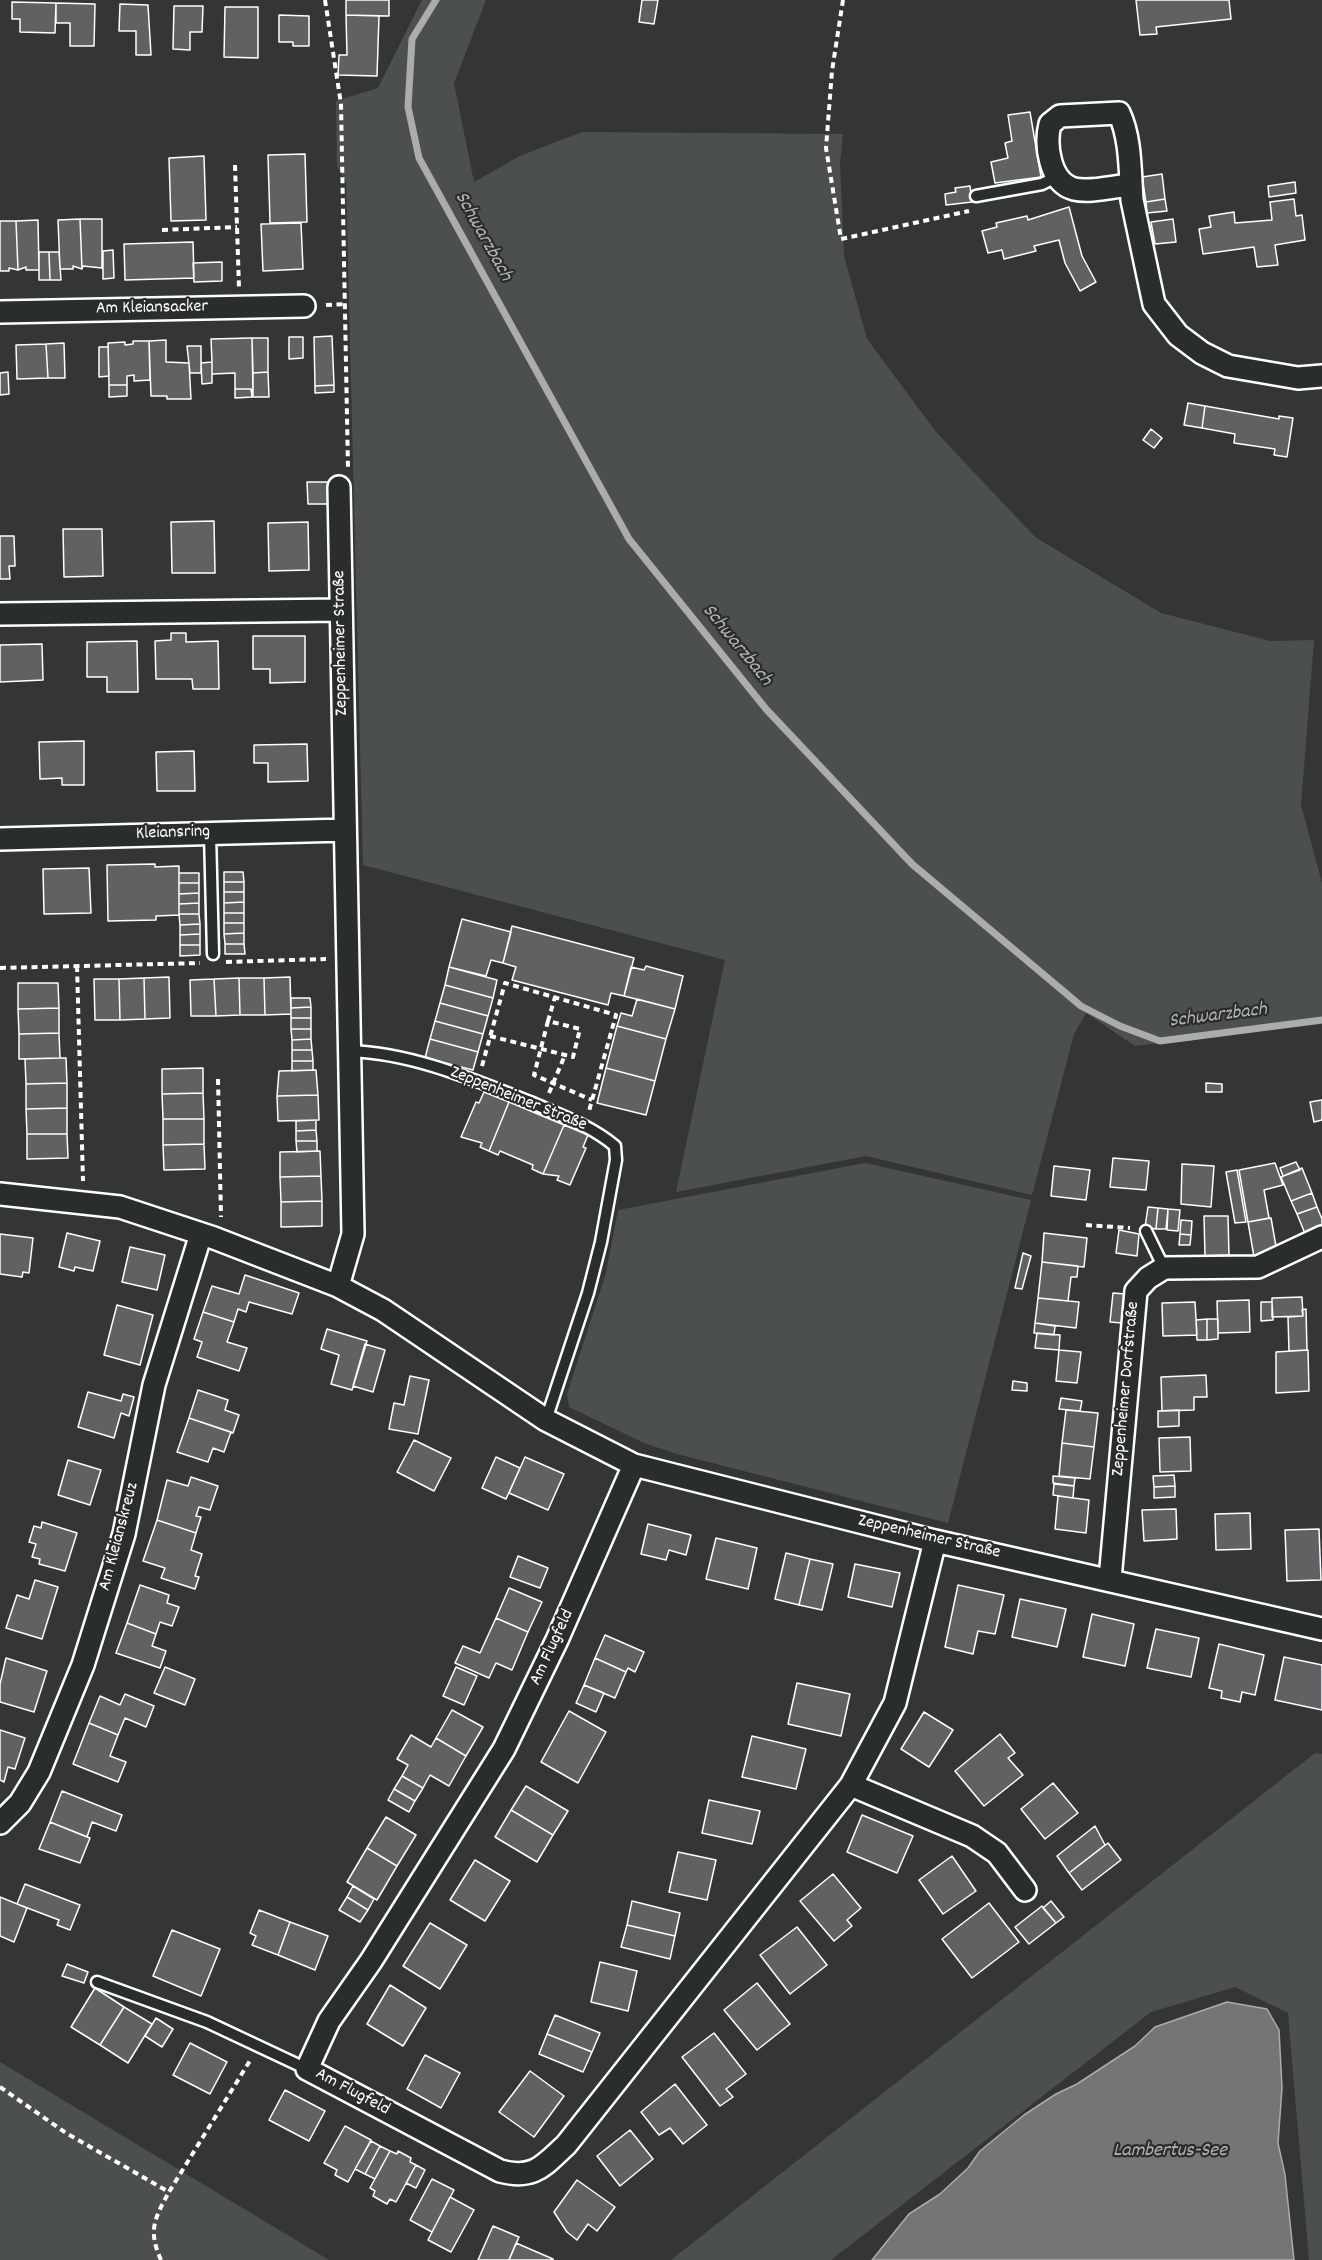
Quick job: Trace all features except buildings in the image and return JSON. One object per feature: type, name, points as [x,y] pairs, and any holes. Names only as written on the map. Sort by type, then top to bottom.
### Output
[{"type":"street","points":[[1131,185],[1077,189],[1064,182],[1050,161],[1048,133],[1050,124],[1060,116],[1119,113],[1124,124],[1135,216],[1154,304],[1178,335],[1202,353],[1228,366],[1298,378],[1322,376]]},
{"type":"street","name":"Am Kleiansacker","points":[[0,312],[304,306]]},
{"type":"street","name":"Zeppenheimer Straße","points":[[338,1286],[353,1234],[339,487]]},
{"type":"street","points":[[0,614],[341,610]]},
{"type":"street","name":"Kleiansring","points":[[0,839],[345,830]]},
{"type":"street","name":"Zeppenheimer Straße","points":[[0,1194],[83,1201],[120,1207],[208,1236],[338,1286],[383,1310],[546,1420],[634,1465],[935,1541],[1322,1629]]},
{"type":"street","name":"Am Kleianskreuz","points":[[0,1823],[20,1803],[39,1772],[82,1665],[124,1534],[158,1371],[208,1236]]},
{"type":"street","points":[[1164,1268],[1258,1267],[1322,1237]]},
{"type":"street","name":"Zeppenheimer Dorfstraße","points":[[1110,1579],[1136,1291],[1148,1278],[1164,1268]]},
{"type":"street","name":"Am Flugfeld","points":[[634,1465],[508,1741],[377,1951],[329,2021],[307,2069],[500,2171],[518,2176],[534,2172],[566,2145],[851,1785],[895,1703],[935,1541]]},
{"type":"street","points":[[851,1785],[972,1836],[997,1853],[1025,1890]]},
{"type":"lane","points":[[976,196],[1042,184],[1058,176]]},
{"type":"lane","points":[[210,833],[213,954]]},
{"type":"lane","name":"Zeppenheimer Straße","points":[[350,1051],[376,1052],[478,1081],[598,1132],[615,1146],[616,1160],[601,1242],[588,1293],[546,1420]]},
{"type":"lane","points":[[1146,1231],[1164,1268]]},
{"type":"lane","points":[[97,1982],[207,2022],[307,2069]]},
{"type":"path","points":[[325,0],[341,104],[349,487],[339,487]]},
{"type":"path","points":[[843,0],[832,72],[826,148],[841,239],[977,209]]},
{"type":"path","points":[[235,165],[239,306]]},
{"type":"path","points":[[162,230],[237,227]]},
{"type":"path","points":[[224,962],[348,958]]},
{"type":"path","points":[[0,968],[202,963]]},
{"type":"path","points":[[77,966],[83,1201]]},
{"type":"path","points":[[478,1081],[505,984],[616,1015],[585,1126]]},
{"type":"path","points":[[555,997],[534,1075],[592,1100]]},
{"type":"path","points":[[490,1036],[573,1057],[580,1029],[548,1021]]},
{"type":"path","points":[[543,1108],[565,1055]]},
{"type":"path","points":[[208,1236],[221,1216],[218,1079]]},
{"type":"path","points":[[1086,1225],[1146,1231]]},
{"type":"path","points":[[161,2260],[153,2241],[155,2217],[259,2047]]},
{"type":"path","points":[[0,2087],[66,2133],[169,2192]]},
{"type":"shaded area","points":[[422,0],[486,0],[454,83],[474,182],[520,156],[582,132],[843,134],[840,162],[844,256],[867,339],[936,432],[1035,537],[1161,613],[1270,641],[1314,640],[1301,805],[1322,883],[1322,1024],[1135,1046],[1086,1013],[1074,1034],[1032,1195],[866,1156],[676,1192],[725,960],[363,865],[346,181],[337,167],[336,101],[378,88]]},
{"type":"shaded area","points":[[865,1163],[1031,1200],[948,1523],[677,1454],[644,1443],[569,1407],[567,1394],[606,1273],[618,1210]]},
{"type":"shaded area","points":[[1315,1753],[1322,1754],[1322,2260],[1309,2260],[1288,2013],[1235,1987],[1151,2012],[831,2260],[671,2260]]},
{"type":"shaded area","points":[[0,2062],[329,2260],[0,2260]]},
{"type":"water","name":"Lambertus-See","points":[[1227,2002],[1267,2009],[1279,2030],[1282,2088],[1278,2143],[1285,2175],[1294,2260],[872,2260],[909,2214],[940,2194],[968,2168],[980,2151],[1024,2115],[1135,2046],[1155,2027]]},
{"type":"waterway","name":"Schwarzbach","points":[[436,0],[412,39],[408,107],[419,158],[629,539],[766,709],[912,864],[1081,1006],[1120,1026],[1160,1041],[1322,1020]]}]
